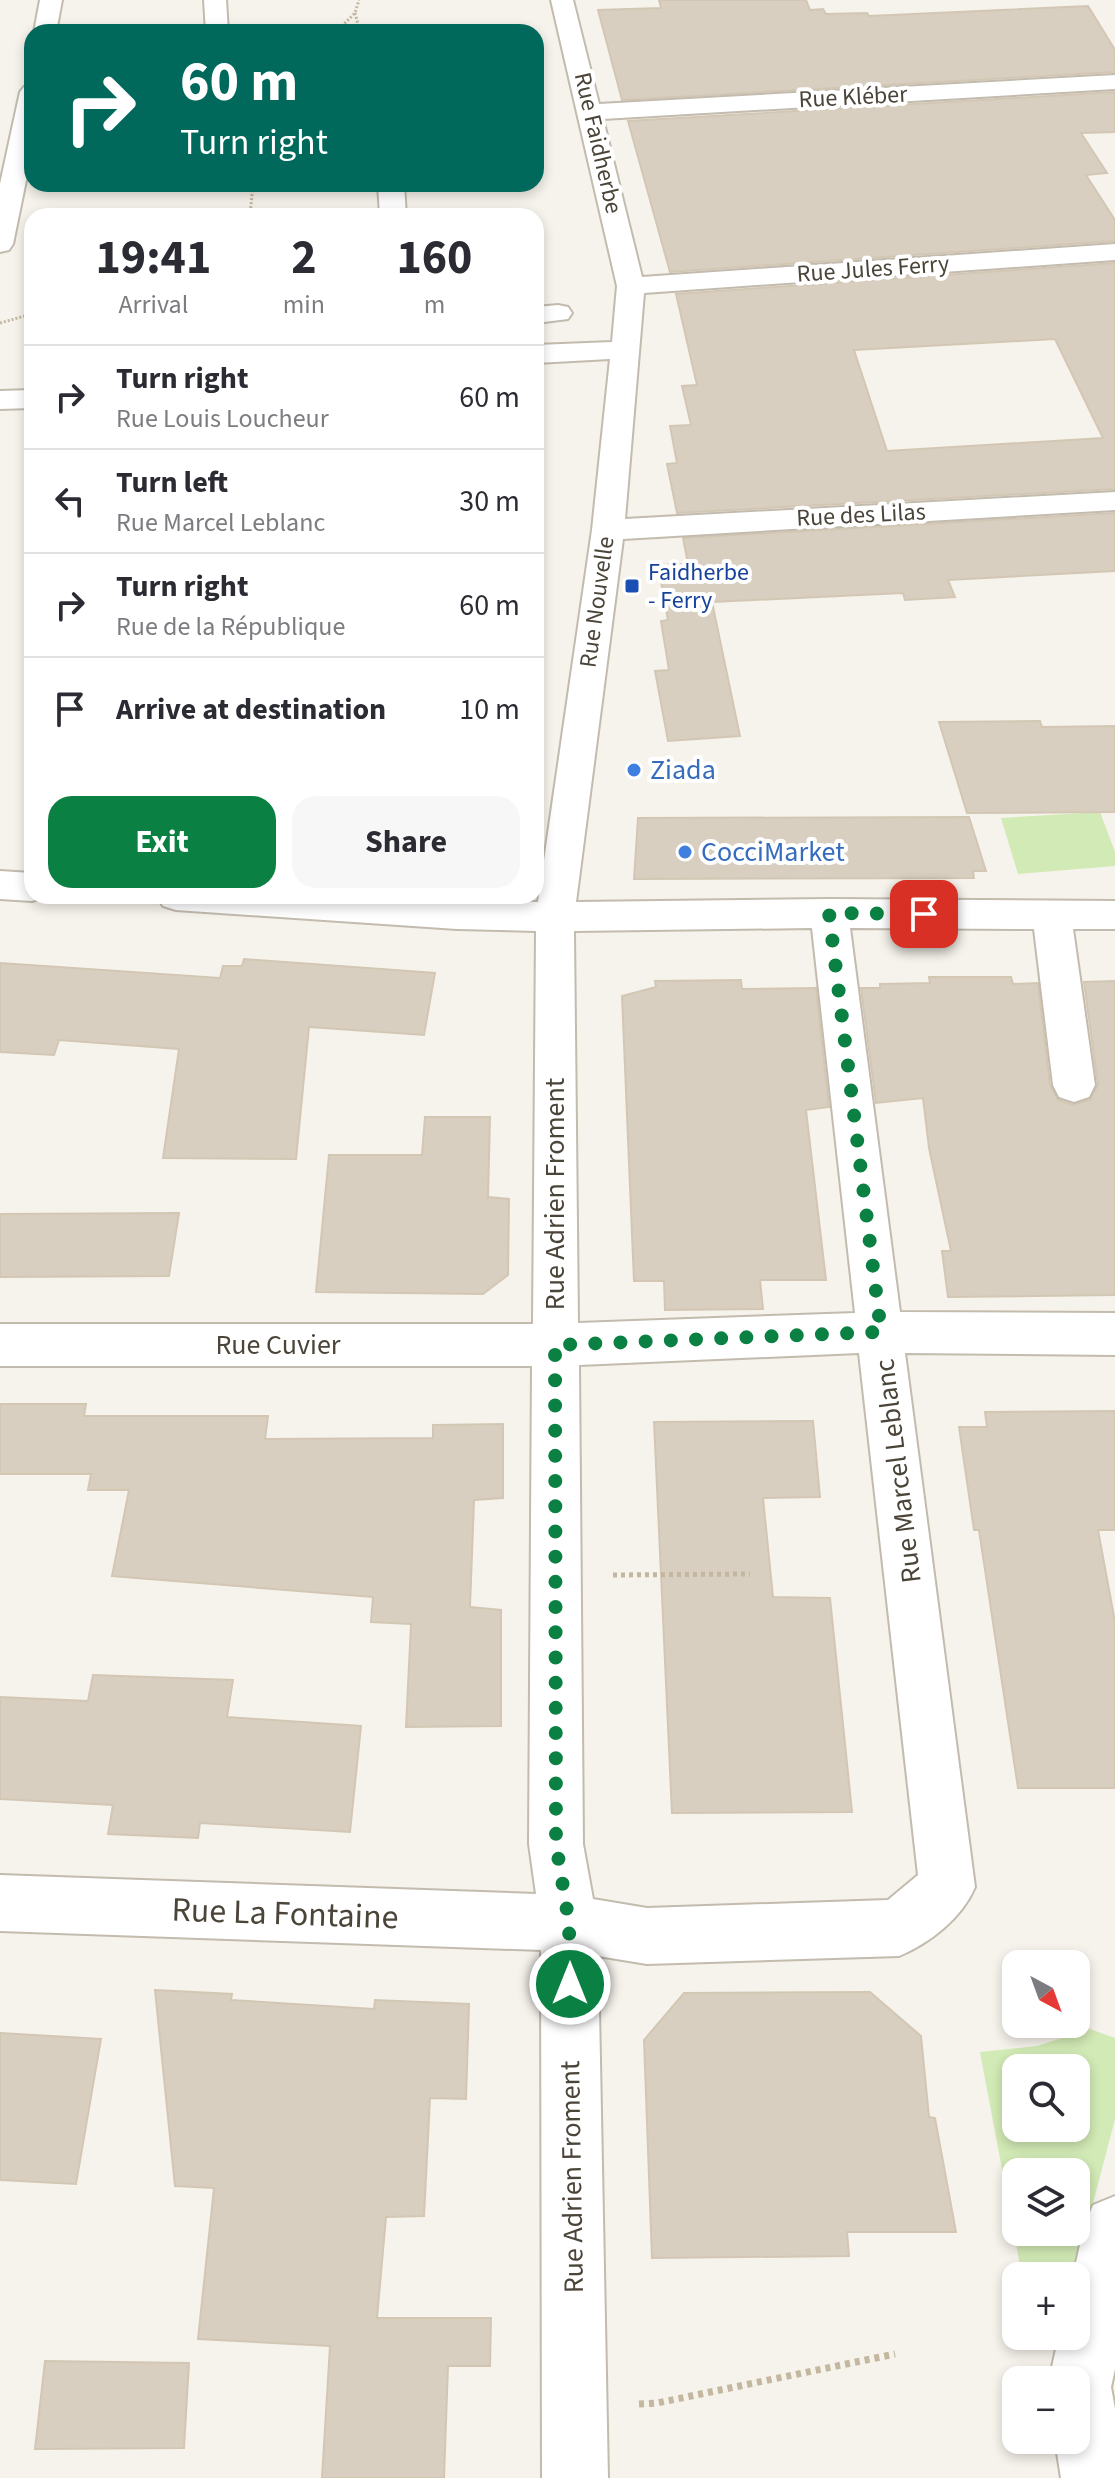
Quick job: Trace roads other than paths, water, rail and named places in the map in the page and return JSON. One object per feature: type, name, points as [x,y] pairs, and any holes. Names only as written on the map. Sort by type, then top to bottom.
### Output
[{"type":"street","points":[[46,24],[51,0]]},
{"type":"street","points":[[215,0],[216,24]]},
{"type":"street","name":"Rue Faidherbe","points":[[562,0],[592,112],[631,286]]},
{"type":"street","name":"Rue Kléber","points":[[592,112],[1115,82]]},
{"type":"street","points":[[0,244],[24,130]]},
{"type":"street","name":"Rue Jules Ferry","points":[[631,286],[1115,252]]},
{"type":"street","name":"Rue Nouvelle","points":[[555,917],[608,530],[631,286]]},
{"type":"street","points":[[544,354],[626,350]]},
{"type":"street","points":[[0,400],[24,399]]},
{"type":"street","name":"Rue des Lilas","points":[[608,530],[1115,501]]},
{"type":"street","points":[[0,885],[24,886]]},
{"type":"street","points":[[294,904],[457,915],[555,917],[829,913],[1115,915]]},
{"type":"street","name":"Rue Marcel Leblanc","points":[[829,913],[947,1887]]},
{"type":"street","points":[[1051,915],[1074,1085]]},
{"type":"street","name":"Rue Adrien Froment","points":[[555,917],[556,1844],[569,1923],[575,2478]]},
{"type":"street","name":"Rue Cuvier","points":[[0,1345],[555,1345],[881,1332],[1115,1334]]},
{"type":"street","name":"Rue La Fontaine","points":[[0,1903],[569,1923],[647,1936],[899,1928],[947,1887]]},
{"type":"street","points":[[1094,2478],[1079,2387],[1115,2227]]},
{"type":"place","name":"Faidherbe - Ferry","points":[[632,586]]},
{"type":"place","name":"Ziada","points":[[634,770]]},
{"type":"place","name":"CocciMarket","points":[[685,852]]}]
